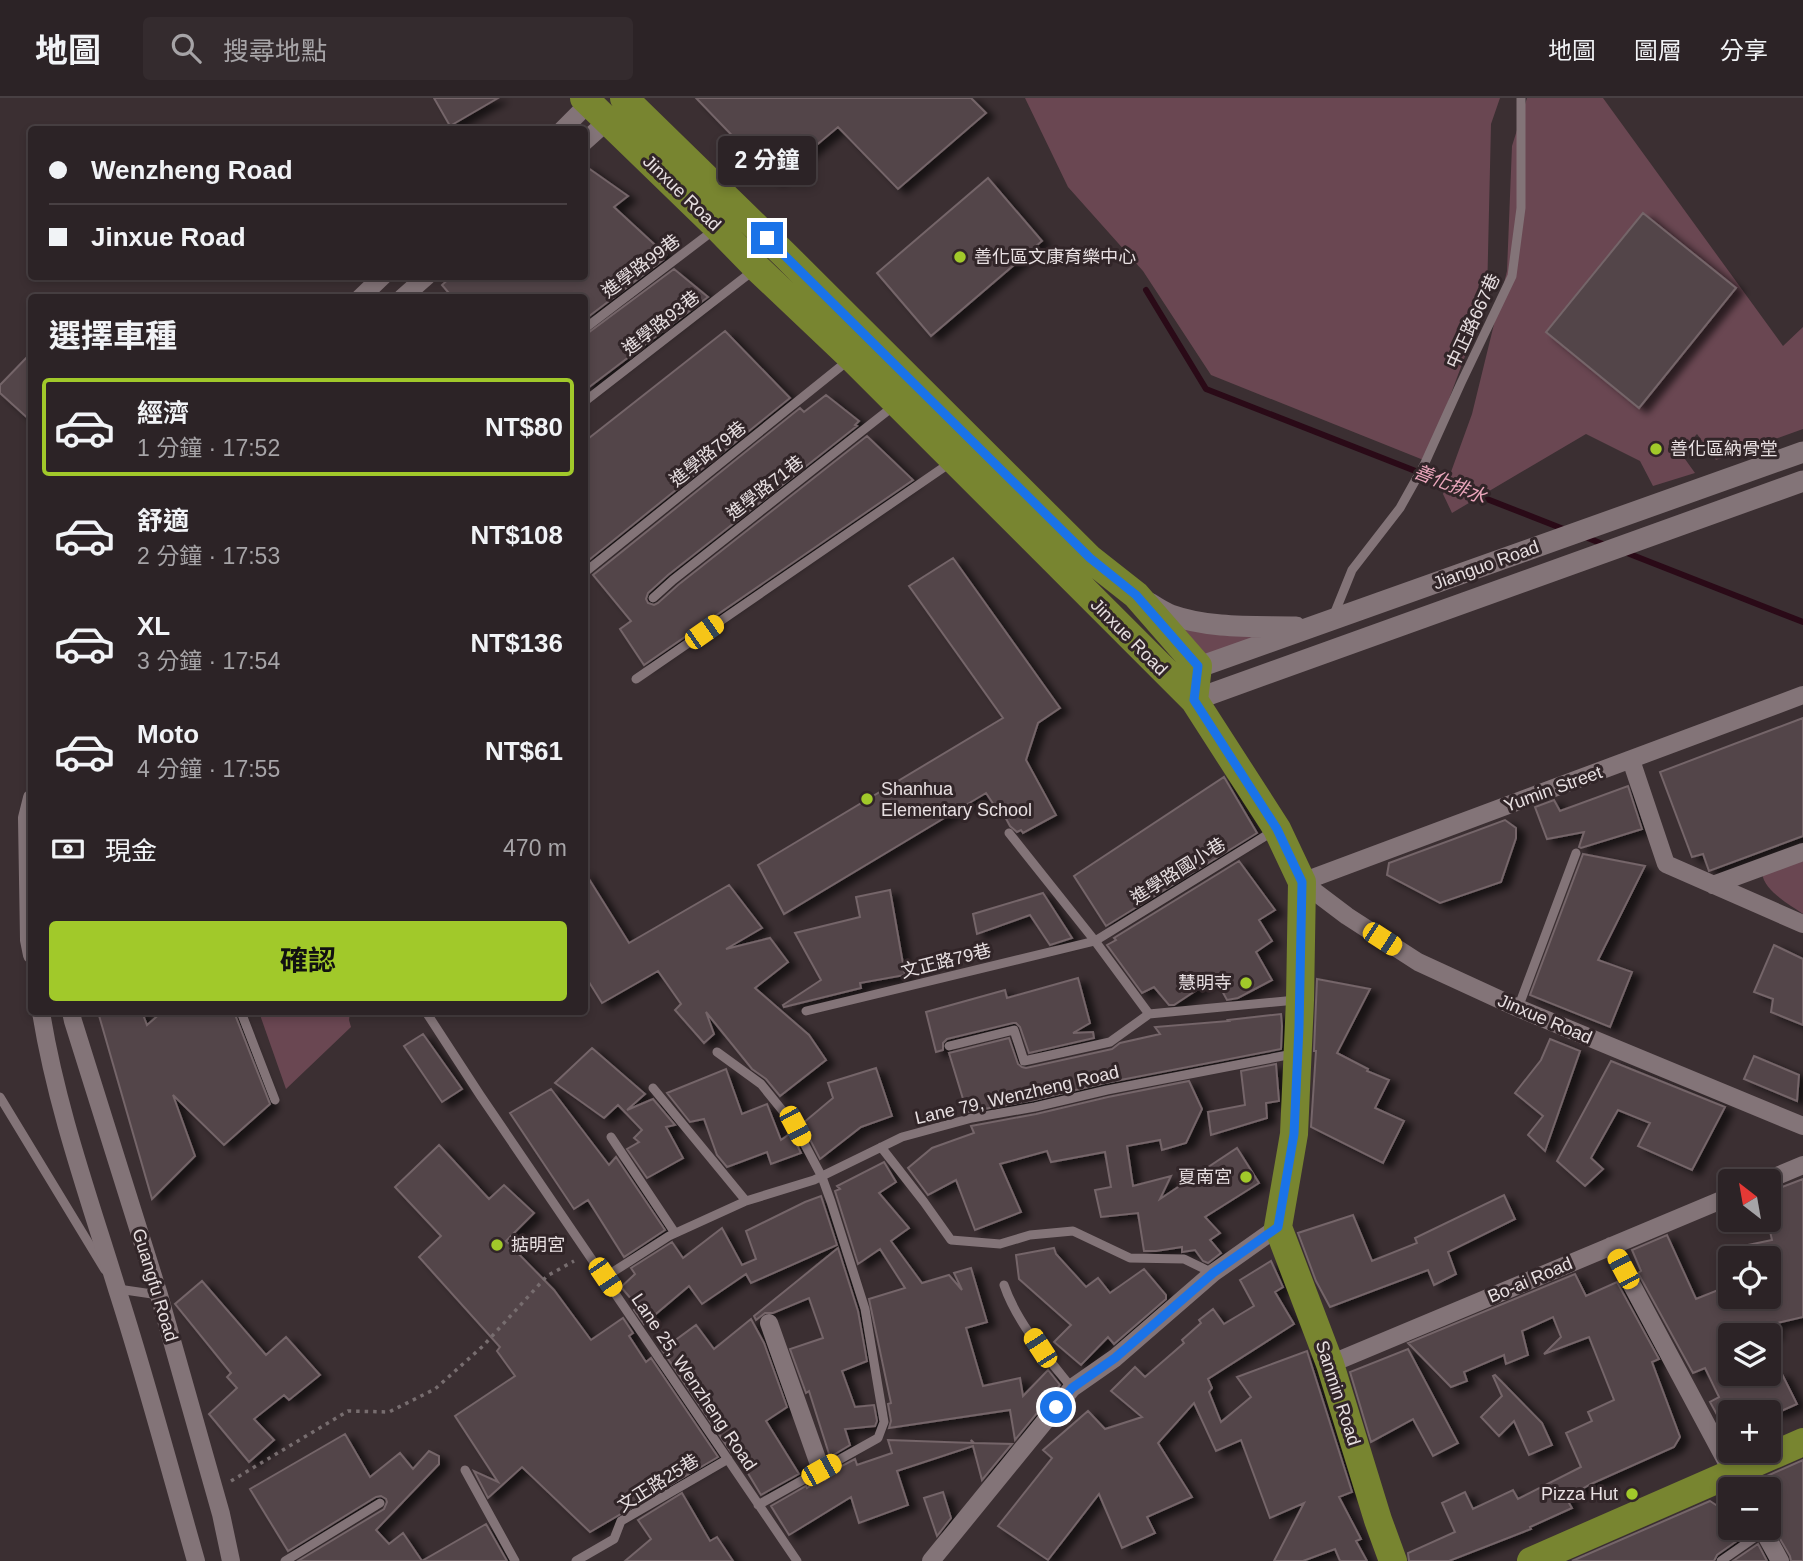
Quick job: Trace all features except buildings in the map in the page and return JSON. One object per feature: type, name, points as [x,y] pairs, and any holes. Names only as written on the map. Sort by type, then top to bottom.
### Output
[{"type":"main road","name":"Jinxue Road","points":[[604,103],[757,268],[852,358],[1170,679],[1194,700]]},
{"type":"main road","name":"Jinxue Road","points":[[604,103],[1090,558],[1136,595],[1198,666],[1194,700]]},
{"type":"main road","points":[[1194,700],[1277,829],[1302,882],[1294,1134],[1278,1227]]},
{"type":"main road","name":"Sanmin Road","points":[[1278,1227],[1330,1364],[1393,1561]]},
{"type":"main road","points":[[1744,1477],[1803,1442]]},
{"type":"main road","points":[[1531,1561],[1718,1488]]},
{"type":"street","points":[[568,126],[604,103]]},
{"type":"street","points":[[588,134],[604,103]]},
{"type":"street","points":[[364,294],[379,280]]},
{"type":"street","points":[[407,294],[422,280]]},
{"type":"street","name":"Jianguo Road","points":[[1170,679],[1198,666],[1803,452]]},
{"type":"street","name":"Jianguo Road","points":[[1194,700],[1803,481]]},
{"type":"street","points":[[1136,595],[1169,614],[1193,620],[1309,628]]},
{"type":"street","name":"Yumin Street","points":[[1302,882],[1803,695]]},
{"type":"street","points":[[1631,760],[1666,864],[1803,924]]},
{"type":"street","points":[[28,814],[28,879]]},
{"type":"street","points":[[1713,885],[1803,852]]},
{"type":"street","name":"Jinxue Road","points":[[1302,882],[1347,916],[1418,962],[1517,1008],[1803,1126]]},
{"type":"street","points":[[41,1015],[47,1052],[58,1091],[196,1561]]},
{"type":"street","name":"Guangfu Road","points":[[72,1015],[159,1295],[215,1491],[231,1561]]},
{"type":"street","points":[[1782,1174],[1803,1166]]},
{"type":"street","name":"Bo-ai Road","points":[[1330,1364],[1718,1201]]},
{"type":"street","points":[[930,1561],[1072,1388],[1115,1358],[1213,1273],[1278,1227]]},
{"type":"street","points":[[1611,1246],[1735,1477]]},
{"type":"street","points":[[769,1324],[821,1470]]},
{"type":"street","points":[[1768,1540],[1780,1561]]},
{"type":"lane","name":"中正路667巷","points":[[1332,620],[1352,570],[1400,508],[1424,465],[1512,276],[1521,208],[1521,98]]},
{"type":"lane","name":"進學路99巷","points":[[588,326],[717,227]]},
{"type":"lane","name":"進學路93巷","points":[[588,399],[757,268]]},
{"type":"lane","name":"進學路79巷","points":[[588,570],[852,358]]},
{"type":"lane","name":"進學路71巷","points":[[653,598],[897,403]]},
{"type":"lane","points":[[636,679],[954,460]]},
{"type":"lane","name":"進學路國小巷","points":[[1095,941],[1277,829]]},
{"type":"lane","points":[[1009,833],[1149,1014]]},
{"type":"lane","points":[[1517,1008],[1576,853]]},
{"type":"lane","name":"文正路79巷","points":[[806,1012],[1095,941]]},
{"type":"lane","points":[[949,1046],[1014,1030],[1024,1060],[1110,1042],[1149,1014],[1300,1000]]},
{"type":"lane","points":[[242,1015],[275,1100]]},
{"type":"lane","name":"Lane 25, Wenzheng Road","points":[[428,1015],[480,1096],[797,1561]]},
{"type":"lane","points":[[717,1052],[761,1084],[795,1126],[821,1177],[865,1309],[884,1422],[878,1438],[758,1505]]},
{"type":"lane","name":"Lane 79, Wenzheng Road","points":[[605,1277],[675,1234],[746,1201],[821,1177],[902,1137],[972,1118],[1298,1053]]},
{"type":"lane","points":[[653,1088],[746,1201]]},
{"type":"lane","points":[[0,1097],[118,1289],[159,1295]]},
{"type":"lane","points":[[611,1138],[675,1234]]},
{"type":"lane","points":[[881,1147],[951,1240],[1000,1244],[1030,1235],[1073,1231],[1130,1258],[1184,1259],[1213,1273]]},
{"type":"lane","points":[[1004,1285],[1009,1301],[1040,1348],[1072,1388]]},
{"type":"lane","name":"文正路25巷","points":[[576,1561],[614,1539],[621,1521],[727,1459]]},
{"type":"lane","points":[[465,1470],[514,1561]]},
{"type":"lane","points":[[285,1561],[380,1503]]},
{"type":"lane","points":[[1721,1561],[1749,1540]]},
{"type":"path","points":[[215,1491],[348,1411],[389,1412],[435,1389],[483,1346],[547,1276],[588,1252]]},
{"type":"shaded area","points":[[1025,98],[1500,98],[1491,124],[1487,297],[1426,461],[1211,375],[1143,271],[1068,187]]},
{"type":"shaded area","points":[[1527,98],[1603,98],[1783,346],[1803,327],[1803,429],[1716,460],[1697,434],[1680,452],[1695,473],[1653,486],[1640,461],[1586,434],[1452,513],[1443,494],[1472,414],[1507,271],[1512,146]]},
{"type":"shaded area","points":[[1169,614],[1309,628],[1198,666]]},
{"type":"shaded area","points":[[1803,851],[1803,914],[1767,886],[1762,873]]},
{"type":"shaded area","points":[[260,1015],[350,1015],[351,1027],[286,1089]]},
{"type":"waterway","name":"善化排水","points":[[1146,290],[1206,389],[1566,530]]},
{"type":"waterway","name":"善化排水","points":[[1583,536],[1605,545]]},
{"type":"waterway","name":"善化排水","points":[[1622,551],[1803,622]]},
{"type":"place","name":"善化區文康育樂中心","points":[[960,257]]},
{"type":"place","name":"善化區納骨堂","points":[[1656,449]]},
{"type":"place","name":"Shanhua Elementary School","points":[[867,799]]},
{"type":"place","name":"慧明寺","points":[[1246,983]]},
{"type":"place","name":"夏南宮","points":[[1246,1177]]},
{"type":"place","name":"掂明宮","points":[[497,1245]]},
{"type":"place","name":"Pizza Hut","points":[[1632,1494]]},
{"type":"route","points":[[767,238],[1090,558],[1136,595],[1198,666],[1194,700],[1277,829],[1302,882],[1294,1134],[1278,1227],[1213,1273],[1115,1358],[1072,1388],[1056,1407]]}]
